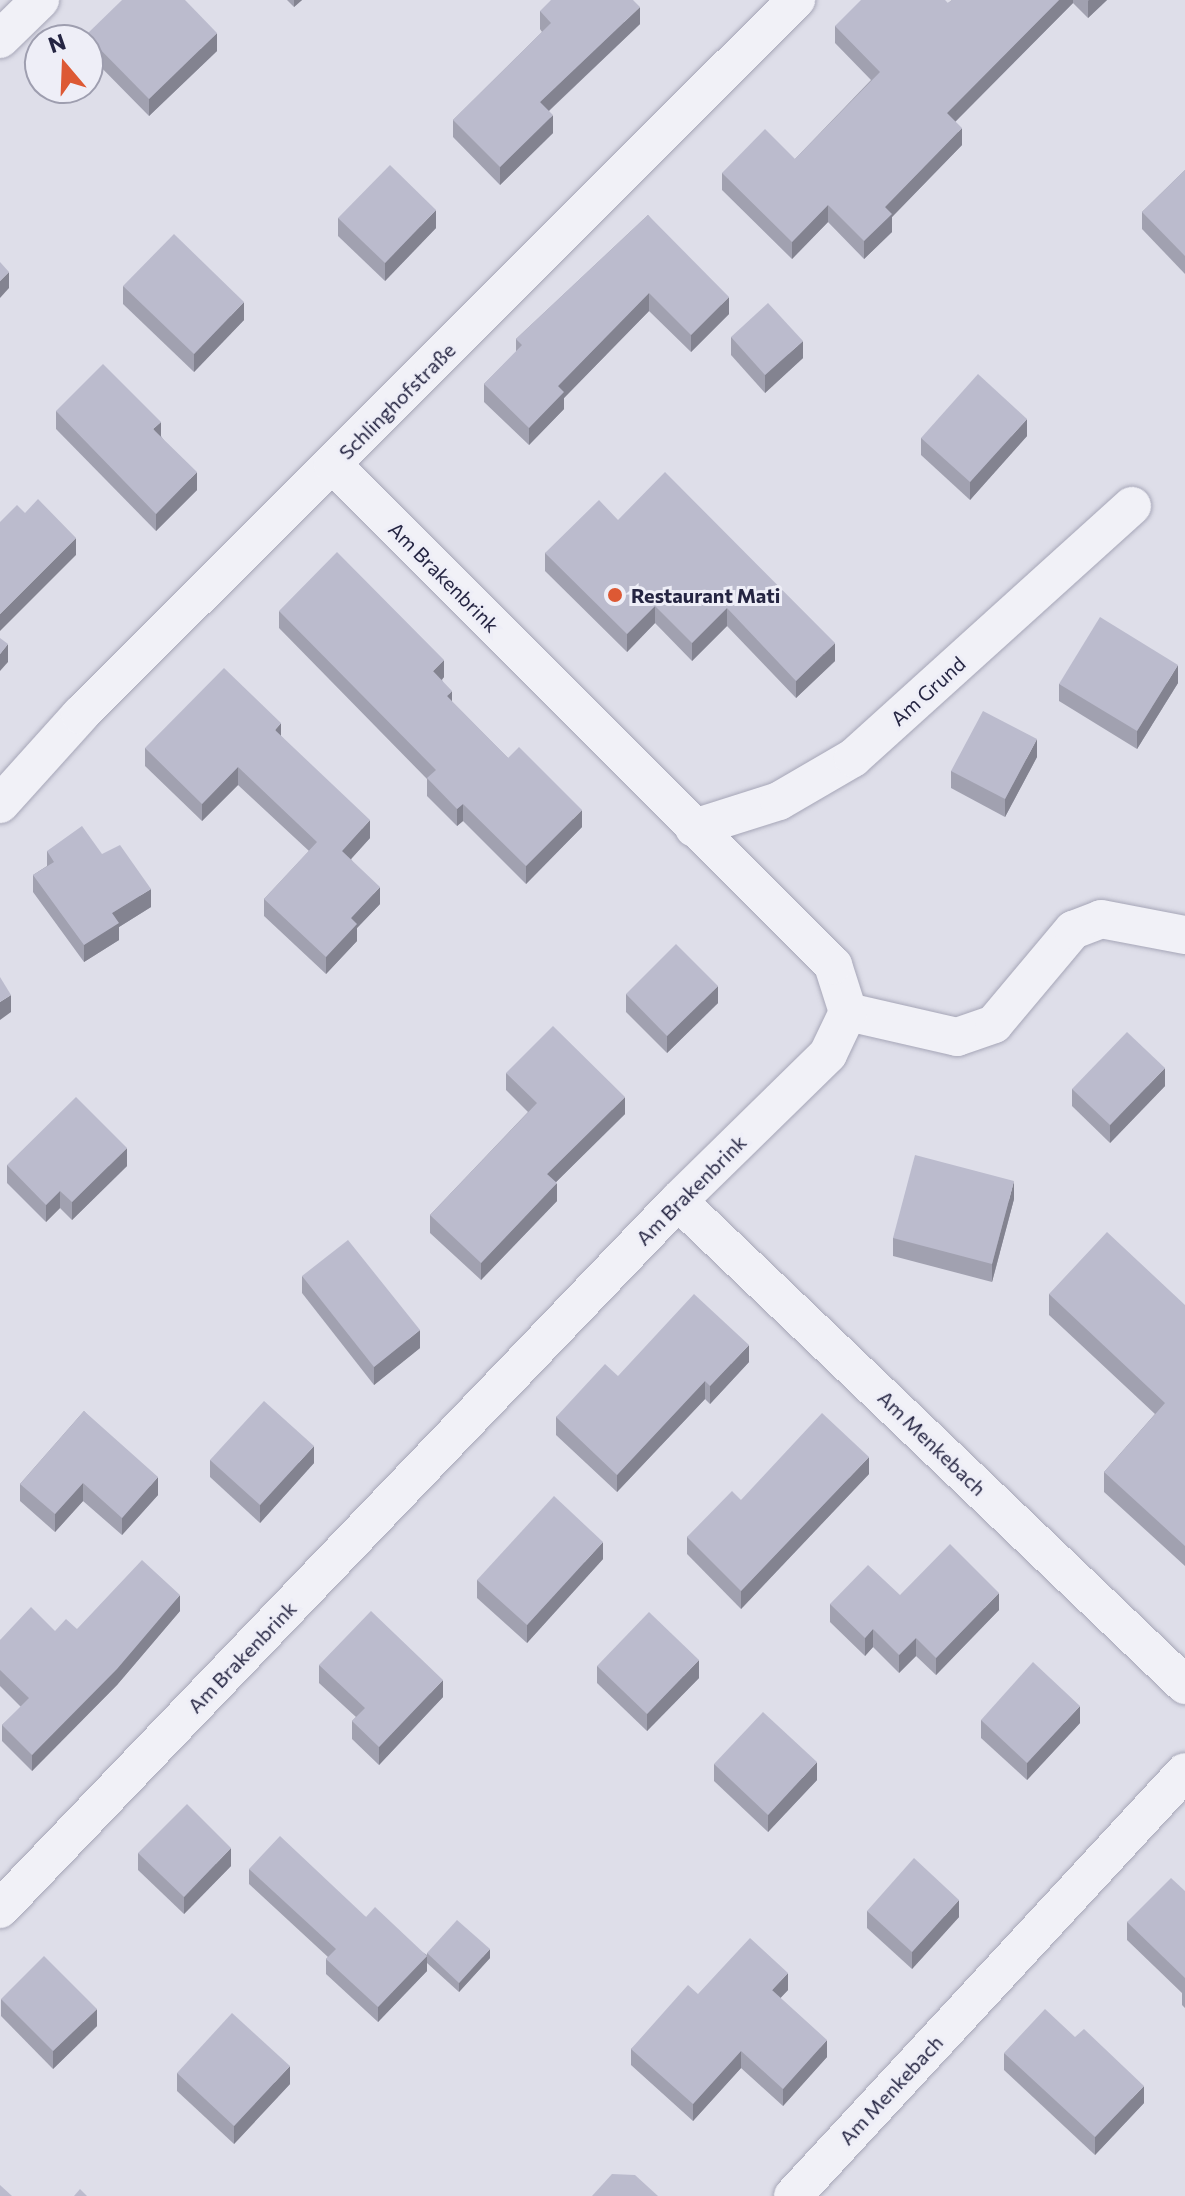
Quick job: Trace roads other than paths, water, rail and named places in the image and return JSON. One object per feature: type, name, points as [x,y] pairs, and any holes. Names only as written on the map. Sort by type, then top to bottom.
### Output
[{"type":"street","points":[[0,39],[40,0]]},
{"type":"street","name":"Schlinghofstraße","points":[[0,804],[80,715],[796,0]]},
{"type":"street","name":"Am Brakenbrink","points":[[0,1909],[678,1201],[828,1054],[848,1012],[833,965],[333,465]]},
{"type":"street","name":"Am Grund","points":[[694,828],[779,801],[853,758],[1132,506]]},
{"type":"street","points":[[848,1012],[957,1037],[994,1024],[1073,930],[1101,919],[1185,935]]},
{"type":"street","name":"Am Menkebach","points":[[678,1201],[1185,1685]]},
{"type":"street","name":"Am Menkebach","points":[[793,2196],[1185,1772]]},
{"type":"place","name":"Restaurant Mati","points":[[615,595]]}]
